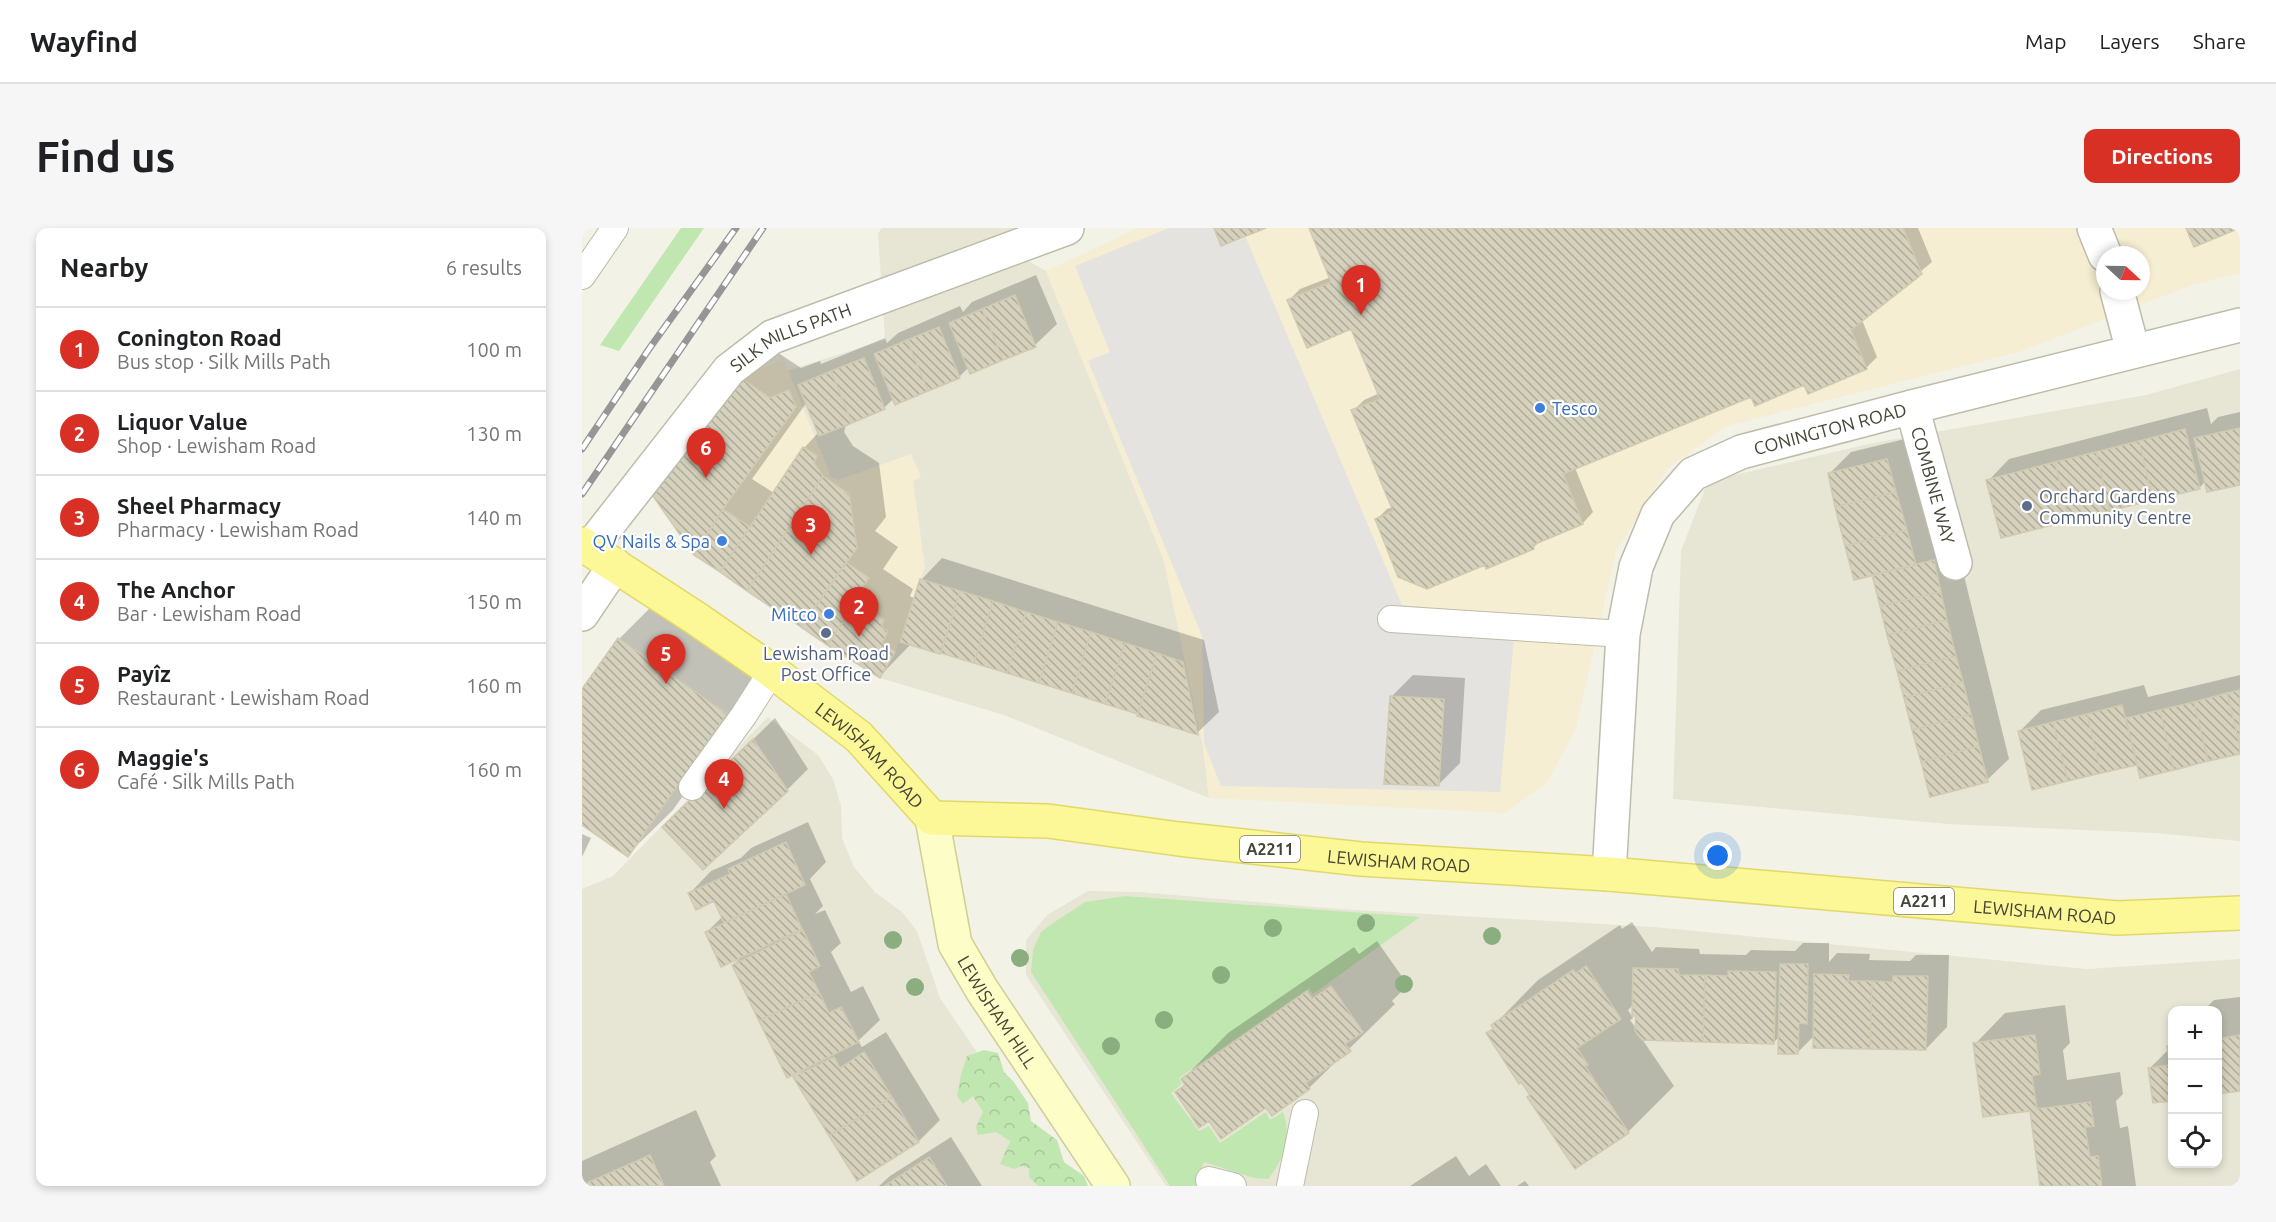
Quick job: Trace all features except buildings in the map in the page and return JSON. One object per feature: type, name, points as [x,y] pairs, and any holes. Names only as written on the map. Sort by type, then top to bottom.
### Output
[{"type":"main road","name":"LEWISHAM ROAD","points":[[595,553],[772,671],[859,737],[932,818],[1048,822],[1361,859],[1609,874],[2117,918],[2240,913]]},
{"type":"street","name":"SILK MILLS PATH","points":[[582,615],[595,553],[729,370],[772,337],[1067,228]]},
{"type":"street","points":[[2094,228],[2101,246]]},
{"type":"street","points":[[2119,300],[2133,351]]},
{"type":"street","name":"CONINGTON ROAD","points":[[1609,874],[1623,634],[1636,567],[1658,514],[1693,474],[1742,452],[2240,325]]},
{"type":"street","name":"COMBINE WAY","points":[[1912,407],[1955,563]]},
{"type":"street","name":"LEWISHAM HILL","points":[[932,818],[955,944],[982,990],[1113,1186]]},
{"type":"lane","points":[[582,276],[615,228]]},
{"type":"lane","points":[[1391,619],[1623,634]]},
{"type":"lane","points":[[692,787],[772,671]]},
{"type":"lane","points":[[1290,1186],[1305,1113]]},
{"type":"shaded area","points":[[882,228],[1032,228],[997,243],[1046,271],[1164,560],[1203,747],[1209,798],[1004,715],[880,678],[694,555],[735,387],[885,340],[878,233]]},
{"type":"shaded area","points":[[1138,228],[2240,228],[2240,273],[2192,285],[2019,352],[1727,426],[1667,469],[1616,552],[1576,728],[1547,783],[1505,813],[1209,798],[1203,747],[1164,561],[1046,271]]},
{"type":"shaded area","points":[[1169,228],[1214,228],[1222,246],[1246,238],[1402,605],[1516,616],[1500,792],[1221,786],[1204,743],[1202,636],[1088,361],[1110,352],[1075,266]]},
{"type":"shaded area","points":[[784,360],[831,477],[838,480],[911,454],[921,477],[913,481],[925,567],[895,652],[880,678],[694,555],[737,375]]},
{"type":"shaded area","points":[[2240,369],[2240,841],[2154,833],[1947,824],[1673,799],[1681,551],[1708,481],[1873,443],[2146,395]]},
{"type":"shaded area","points":[[768,717],[818,755],[833,779],[841,806],[842,838],[854,867],[875,892],[903,913],[917,931],[940,998],[1068,1186],[582,1186],[582,889],[613,876]]},
{"type":"shaded area","points":[[1088,891],[1139,892],[1339,909],[1654,927],[2087,969],[2240,959],[2240,1186],[1166,1186],[1026,975],[1026,940],[1047,915]]},
{"type":"green space","points":[[681,228],[704,228],[619,351],[600,345]]},
{"type":"green space","points":[[1125,896],[1420,917],[1313,994],[1309,988],[1179,1078],[1182,1084],[1171,1093],[1199,1131],[1209,1126],[1220,1143],[1266,1112],[1270,1120],[1283,1112],[1287,1129],[1285,1147],[1274,1172],[1268,1179],[1254,1178],[1204,1162],[1196,1186],[1170,1186],[1031,972],[1033,950],[1041,932],[1085,902]]},
{"type":"green space","points":[[984,1050],[998,1053],[1004,1072],[1028,1103],[1031,1121],[1057,1140],[1064,1162],[1084,1176],[1088,1186],[1038,1186],[1029,1177],[1029,1168],[1021,1166],[1014,1169],[1000,1164],[1010,1141],[996,1132],[978,1135],[976,1127],[983,1112],[973,1096],[963,1104],[957,1096],[967,1056]]},
{"type":"railway","points":[[582,449],[649,349],[736,228]]},
{"type":"railway","points":[[582,494],[763,228]]},
{"type":"place","name":"Conington Road","points":[[1361,315]]},
{"type":"place","name":"Tesco","points":[[1540,408]]},
{"type":"place","name":"Maggie's","points":[[706,478]]},
{"type":"place","name":"Orchard Gardens Community Centre","points":[[2027,506]]},
{"type":"place","name":"QV Nails & Spa","points":[[722,541]]},
{"type":"place","name":"Sheel Pharmacy","points":[[811,555]]},
{"type":"place","name":"Mitco","points":[[829,614]]},
{"type":"place","name":"Lewisham Road Post Office","points":[[826,633]]},
{"type":"place","name":"Liquor Value","points":[[859,637]]},
{"type":"place","name":"Payîz","points":[[666,684]]},
{"type":"place","name":"The Anchor","points":[[724,809]]}]
